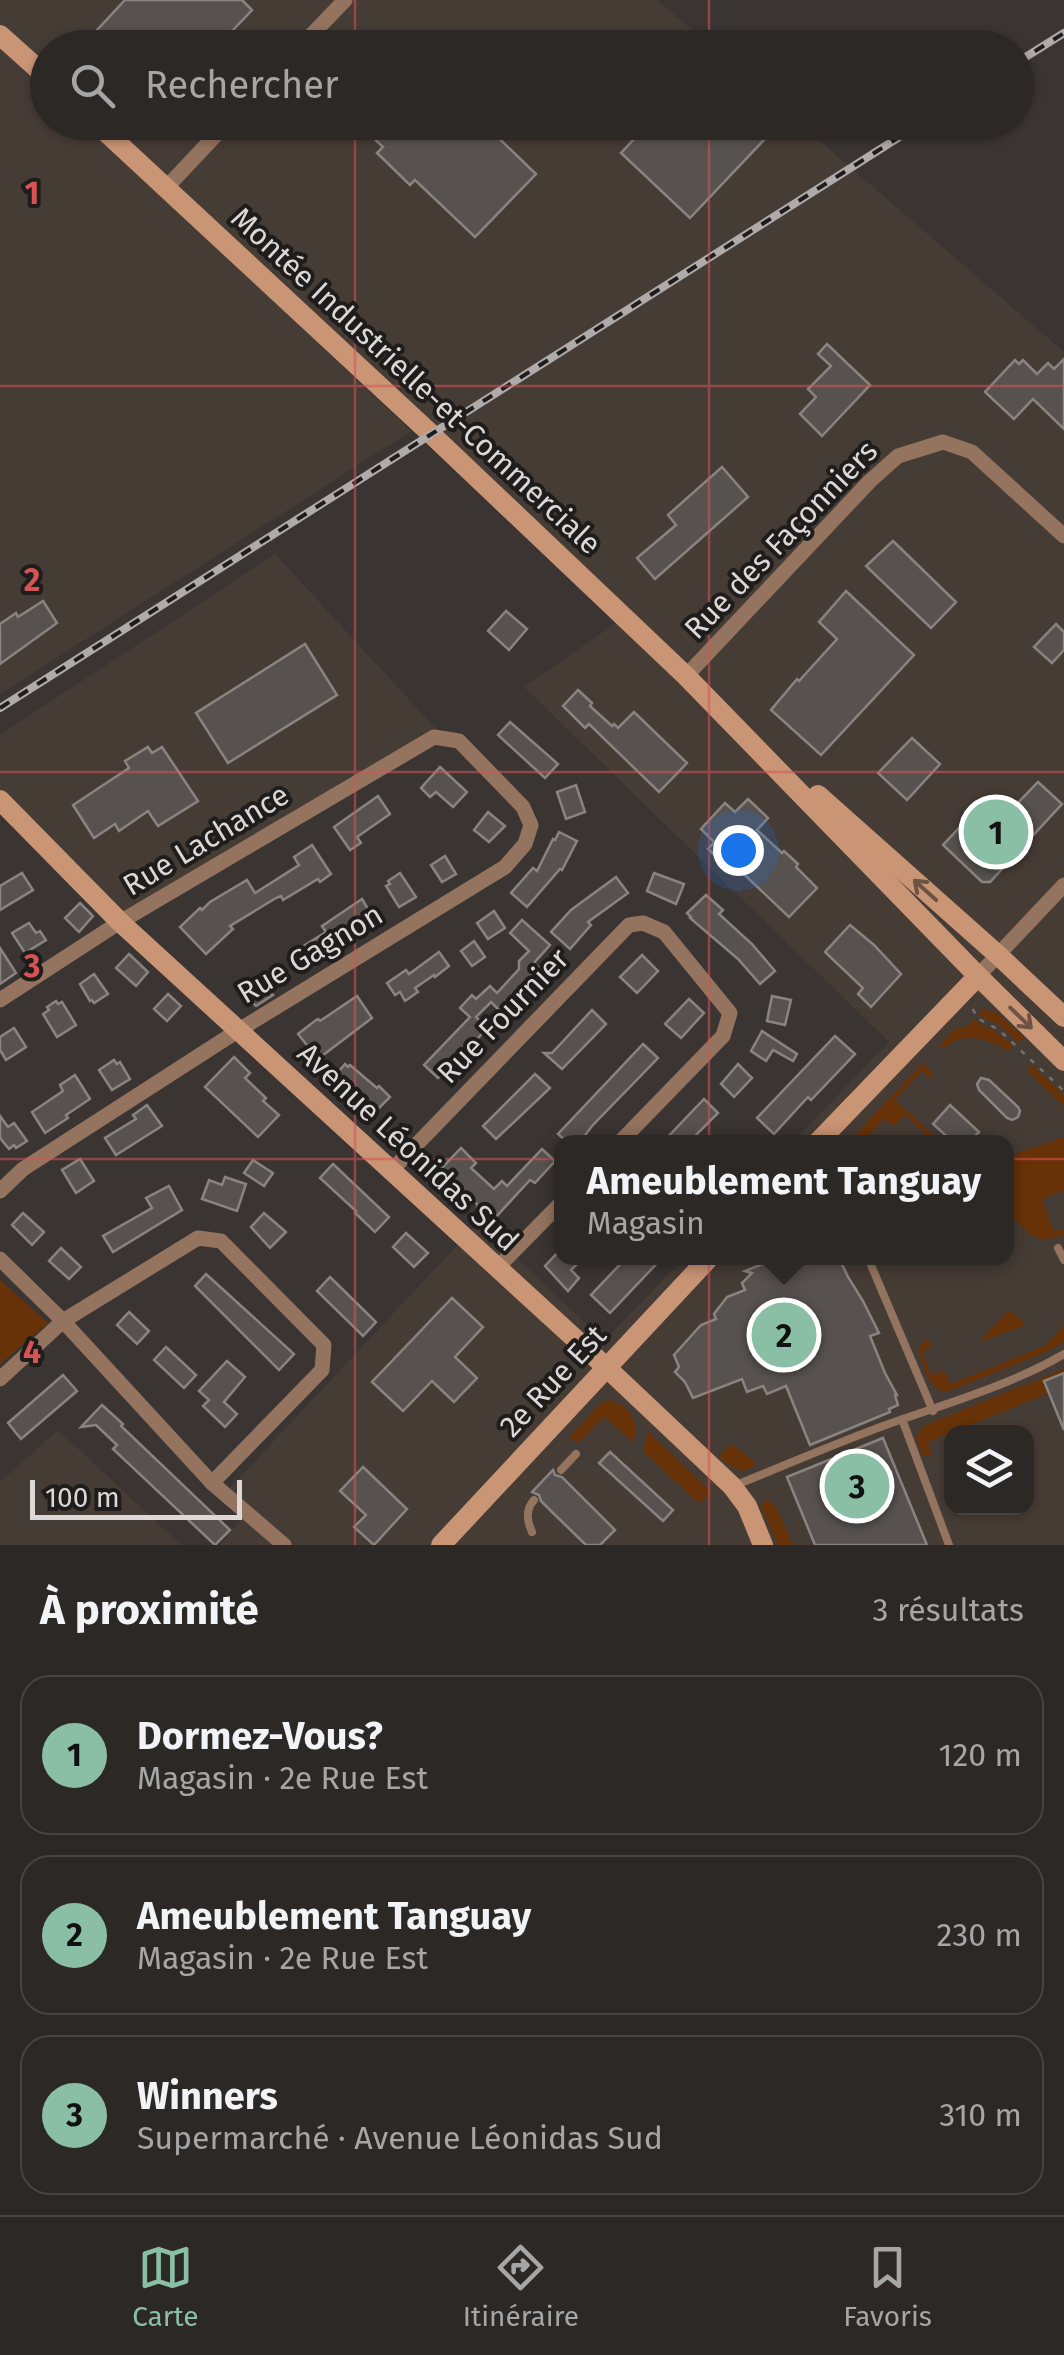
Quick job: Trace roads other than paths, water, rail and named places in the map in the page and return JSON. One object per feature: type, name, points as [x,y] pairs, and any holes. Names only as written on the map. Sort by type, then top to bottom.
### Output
[{"type":"main road","points":[[0,34],[30,62]]},
{"type":"main road","name":"Montée Industrielle-et-Commerciale","points":[[115,140],[689,680],[998,954],[1064,1018]]},
{"type":"main road","name":"Montée Industrielle-et-Commerciale","points":[[689,680],[978,976],[1056,1046],[1064,1061]]},
{"type":"main road","name":"Avenue Léonidas Sud","points":[[4,809],[120,922],[732,1486],[747,1506],[763,1545]]},
{"type":"main road","points":[[825,1135],[978,976]]},
{"type":"main road","name":"2e Rue Est","points":[[441,1545],[702,1265]]},
{"type":"street","points":[[316,30],[344,0]]},
{"type":"street","points":[[166,188],[211,140]]},
{"type":"street","name":"Rue des Façonniers","points":[[689,680],[898,456],[942,442],[972,452],[1064,536]]},
{"type":"street","name":"Rue Lachance","points":[[0,1000],[120,922],[434,737],[444,737]]},
{"type":"street","name":"Rue Gagnon","points":[[0,1191],[23,1168],[505,867],[525,844],[531,825],[523,807],[458,741],[444,737]]},
{"type":"street","points":[[978,976],[1064,885]]},
{"type":"street","name":"Rue Fournier","points":[[390,1172],[629,925],[643,923],[664,932],[730,1013],[722,1036],[627,1135]]},
{"type":"street","points":[[496,1269],[554,1210]]},
{"type":"street","points":[[0,1378],[63,1321],[198,1238],[221,1241],[324,1345],[322,1370],[212,1483]]},
{"type":"street","points":[[0,1259],[63,1321],[212,1483],[284,1545]]},
{"type":"lane","points":[[1058,1248],[1064,1260]]},
{"type":"lane","points":[[871,1265],[932,1411]]},
{"type":"lane","points":[[732,1486],[932,1411],[1064,1354]]},
{"type":"lane","points":[[902,1420],[949,1545]]},
{"type":"lane","points":[[561,1470],[576,1454]]},
{"type":"lane","points":[[532,1532],[527,1520],[529,1504],[534,1500]]},
{"type":"railway","points":[[1034,52],[1064,33]]},
{"type":"railway","points":[[0,708],[895,140]]},
{"type":"place","name":"Dormez-Vous?","points":[[996,832]]},
{"type":"place","name":"Ameublement Tanguay","points":[[784,1335]]},
{"type":"place","name":"Winners","points":[[857,1486]]}]
